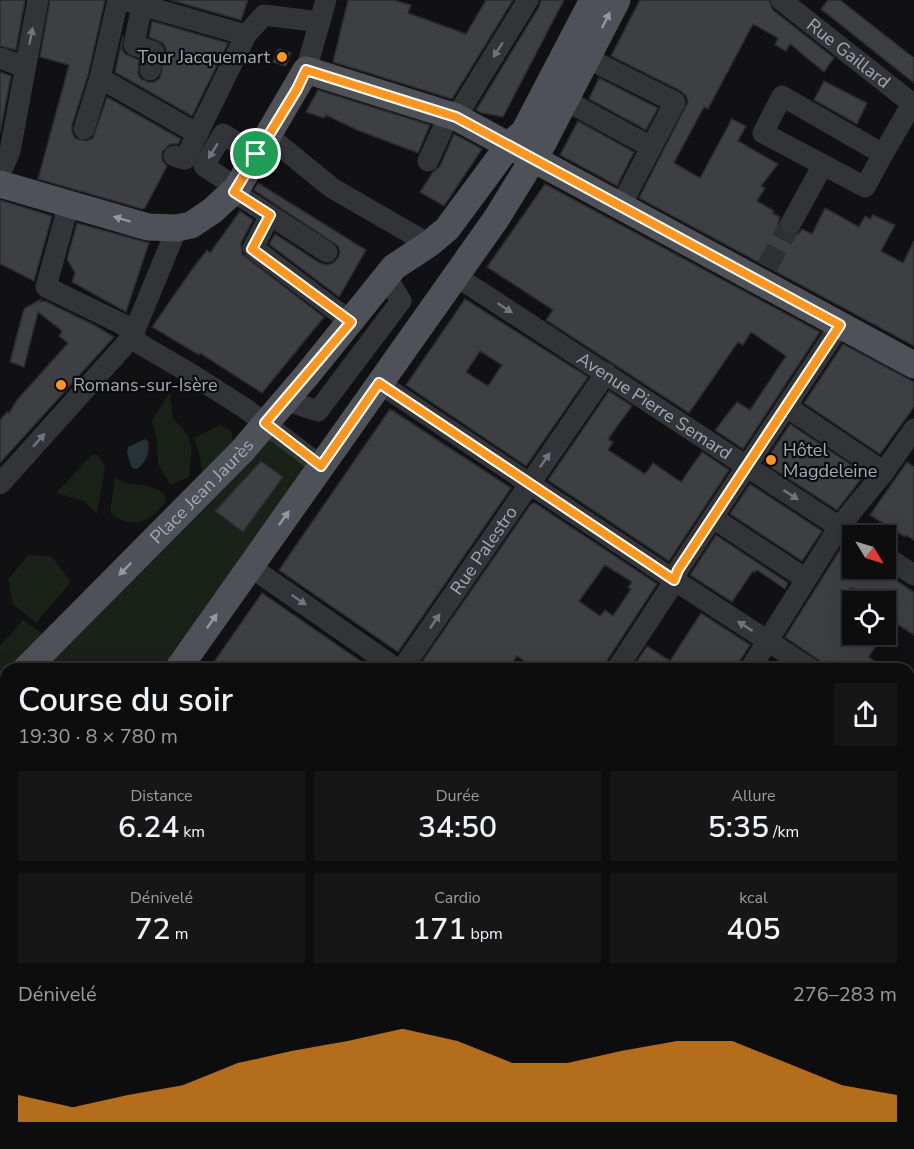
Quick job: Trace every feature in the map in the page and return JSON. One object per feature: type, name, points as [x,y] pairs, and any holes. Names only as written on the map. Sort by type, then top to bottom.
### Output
[{"type":"main road","name":"Place Jean Jaurès","points":[[32,663],[242,451],[256,416],[285,400],[394,267],[429,244],[457,218],[509,144],[524,132],[593,0]]},
{"type":"main road","points":[[182,663],[496,219],[533,159],[616,0]]},
{"type":"main road","points":[[0,184],[148,227],[177,228],[191,225],[236,190],[306,70],[452,116],[509,144],[621,206],[763,275],[840,325],[914,365]]},
{"type":"street","points":[[0,174],[10,151],[8,118],[25,67],[38,0]]},
{"type":"street","points":[[306,70],[326,0]]},
{"type":"street","points":[[428,161],[452,116],[528,0]]},
{"type":"street","points":[[128,2],[246,35]]},
{"type":"street","points":[[128,2],[134,45],[154,51],[150,70]]},
{"type":"street","points":[[84,129],[128,2]]},
{"type":"street","name":"Rue Gaillard","points":[[795,4],[913,105]]},
{"type":"street","points":[[174,156],[185,159],[246,35],[264,15],[320,22]]},
{"type":"street","points":[[0,57],[25,67]]},
{"type":"street","points":[[587,58],[675,102],[621,206]]},
{"type":"street","points":[[100,78],[198,134]]},
{"type":"street","points":[[883,153],[782,96],[763,133],[865,187],[913,105]]},
{"type":"street","points":[[564,100],[651,147]]},
{"type":"street","points":[[327,252],[270,215],[204,166],[223,134],[262,145],[429,244]]},
{"type":"street","points":[[790,223],[823,165]]},
{"type":"street","points":[[69,203],[46,286],[124,325],[140,344],[256,416],[321,466]]},
{"type":"street","points":[[270,215],[252,249],[351,322]]},
{"type":"street","points":[[0,484],[132,337],[177,228]]},
{"type":"street","points":[[285,400],[318,411],[401,301],[386,276]]},
{"type":"street","name":"Avenue Pierre Semard","points":[[456,276],[555,343],[606,373],[842,528]]},
{"type":"street","points":[[621,663],[674,580],[678,570],[840,325]]},
{"type":"street","name":"Rue Palestro","points":[[406,663],[606,373]]},
{"type":"street","points":[[379,383],[802,663]]},
{"type":"street","points":[[787,407],[884,472]]},
{"type":"street","points":[[850,525],[884,472],[910,441]]},
{"type":"street","points":[[713,519],[806,579]]},
{"type":"street","points":[[754,663],[806,579],[842,536]]},
{"type":"street","points":[[896,563],[914,575]]},
{"type":"street","points":[[251,567],[388,663]]},
{"type":"shaded area","points":[[170,392],[173,418],[187,434],[192,447],[189,477],[171,485],[158,464],[157,440],[152,421]]},
{"type":"shaded area","points":[[220,425],[231,431],[233,440],[202,473],[200,456],[194,438]]},
{"type":"shaded area","points":[[265,435],[312,470],[175,663],[45,663]]},
{"type":"shaded area","points":[[145,439],[148,441],[147,457],[137,469],[132,468],[127,453],[128,447]]},
{"type":"shaded area","points":[[92,455],[98,455],[105,467],[97,514],[84,501],[56,493]]},
{"type":"shaded area","points":[[115,478],[122,482],[159,490],[165,495],[166,500],[155,514],[141,521],[125,521],[118,518],[110,512]]},
{"type":"shaded area","points":[[29,555],[51,556],[71,582],[36,623],[13,604],[8,579]]},
{"type":"shaded area","points":[[23,620],[44,635],[18,663],[0,663],[0,646]]},
{"type":"building","points":[[0,0],[25,0],[16,50],[0,46]]},
{"type":"building","points":[[50,0],[105,0],[88,75],[72,125],[75,138],[86,141],[93,138],[107,97],[181,139],[178,144],[170,144],[162,152],[162,160],[167,166],[145,208],[38,179],[69,65],[40,57]]},
{"type":"building","points":[[170,0],[248,0],[241,20]]},
{"type":"building","points":[[348,0],[393,0],[411,5],[408,13],[466,34],[486,0],[513,0],[452,99],[333,62]]},
{"type":"building","points":[[541,0],[564,0],[503,117],[476,110],[539,7]]},
{"type":"building","points":[[640,0],[769,0],[773,10],[834,58],[824,72],[790,44],[786,51],[775,45],[778,38],[753,24],[708,109],[704,107],[674,163],[700,178],[732,119],[746,126],[738,141],[778,164],[761,186],[765,188],[757,201],[780,217],[778,224],[784,234],[792,236],[798,234],[802,229],[812,234],[825,208],[859,227],[865,216],[870,219],[873,215],[895,225],[881,251],[903,263],[914,241],[914,346],[639,198],[688,102],[681,91],[611,56]]},
{"type":"building","points":[[828,0],[840,0],[914,58],[914,83],[821,9]]},
{"type":"building","points":[[152,21],[228,43],[192,116],[115,72],[123,35],[122,49],[125,54],[139,60],[138,73],[141,79],[154,82],[160,78],[166,49],[163,43],[149,37]]},
{"type":"building","name":"Tour Jacquemart","points":[[278,49],[291,53],[286,66],[273,62]]},
{"type":"building","points":[[0,72],[11,76],[0,133]]},
{"type":"building","points":[[599,78],[658,108],[646,130],[589,99]]},
{"type":"building","points":[[824,81],[867,103],[857,124],[814,100]]},
{"type":"building","points":[[318,90],[430,125],[418,153],[357,130],[326,115],[324,118],[306,112]]},
{"type":"building","points":[[578,121],[634,152],[617,186],[560,155]]},
{"type":"building","points":[[454,134],[482,149],[444,206],[420,192],[433,172],[440,166]]},
{"type":"building","points":[[258,183],[366,250],[339,297],[269,244],[275,234],[320,263],[327,265],[338,258],[340,252],[338,246],[254,190]]},
{"type":"building","points":[[545,184],[820,332],[743,449],[715,430],[737,402],[750,410],[786,356],[751,332],[743,345],[738,342],[689,413],[546,320],[553,310],[487,267]]},
{"type":"building","points":[[0,200],[52,216],[34,281],[0,264]]},
{"type":"building","points":[[240,211],[253,220],[241,243],[242,254],[324,317],[262,393],[200,353],[199,355],[152,327],[193,268],[207,250],[210,253]]},
{"type":"building","points":[[77,223],[149,243],[126,312],[72,282],[75,273],[67,259]]},
{"type":"building","points":[[41,299],[40,302],[45,301],[114,337],[0,463],[0,420],[7,412],[9,413],[17,400],[68,343],[59,336],[62,331],[38,312],[24,367],[10,362],[23,312],[25,308]]},
{"type":"building","points":[[465,299],[588,377],[526,466],[406,385]],"holes":[[[480,351],[502,365],[488,386],[466,372]]]},
{"type":"building","points":[[843,344],[914,382],[914,407],[880,454],[804,403]]},
{"type":"building","points":[[609,391],[632,406],[608,439],[613,442],[608,450],[645,474],[653,463],[681,482],[702,452],[729,470],[669,561],[548,480]]},
{"type":"building","points":[[390,409],[511,488],[398,652],[279,570]]},
{"type":"building","points":[[790,424],[865,474],[837,510],[764,463]]},
{"type":"building","points":[[261,461],[283,477],[243,532],[215,511]]},
{"type":"building","points":[[907,462],[914,467],[914,540],[896,531],[896,525],[886,525],[870,515]]},
{"type":"building","points":[[750,484],[822,531],[802,561],[730,514]]},
{"type":"building","points":[[535,503],[657,584],[606,663],[527,663],[517,656],[512,663],[421,663],[531,504]],"holes":[[[605,565],[632,582],[628,587],[631,589],[613,616],[605,610],[600,616],[579,601]]]},
{"type":"building","points":[[716,535],[788,583],[785,589],[757,570],[753,571],[732,602],[690,575]]},
{"type":"building","points":[[842,547],[842,579],[894,579],[914,592],[914,635],[896,623],[896,591],[856,591],[852,588],[852,591],[842,591],[842,645],[876,645],[869,657],[878,663],[823,663],[785,637]]},
{"type":"building","points":[[262,593],[364,663],[213,663]]},
{"type":"building","points":[[701,613],[750,645],[739,663],[636,663],[647,646],[670,661]]},
{"type":"tunnel","points":[[767,267],[791,223]]},
{"type":"place","name":"Tour Jacquemart","points":[[282,57]]},
{"type":"place","name":"Romans-sur-Isère","points":[[61,385]]},
{"type":"place","name":"Hôtel Magdeleine","points":[[771,460]]},
{"type":"route","points":[[306,70],[456,117],[840,325],[678,570],[674,580],[379,383],[321,466],[265,423],[351,322],[252,249],[270,215],[234,192],[256,154],[297,89],[306,70]]}]
